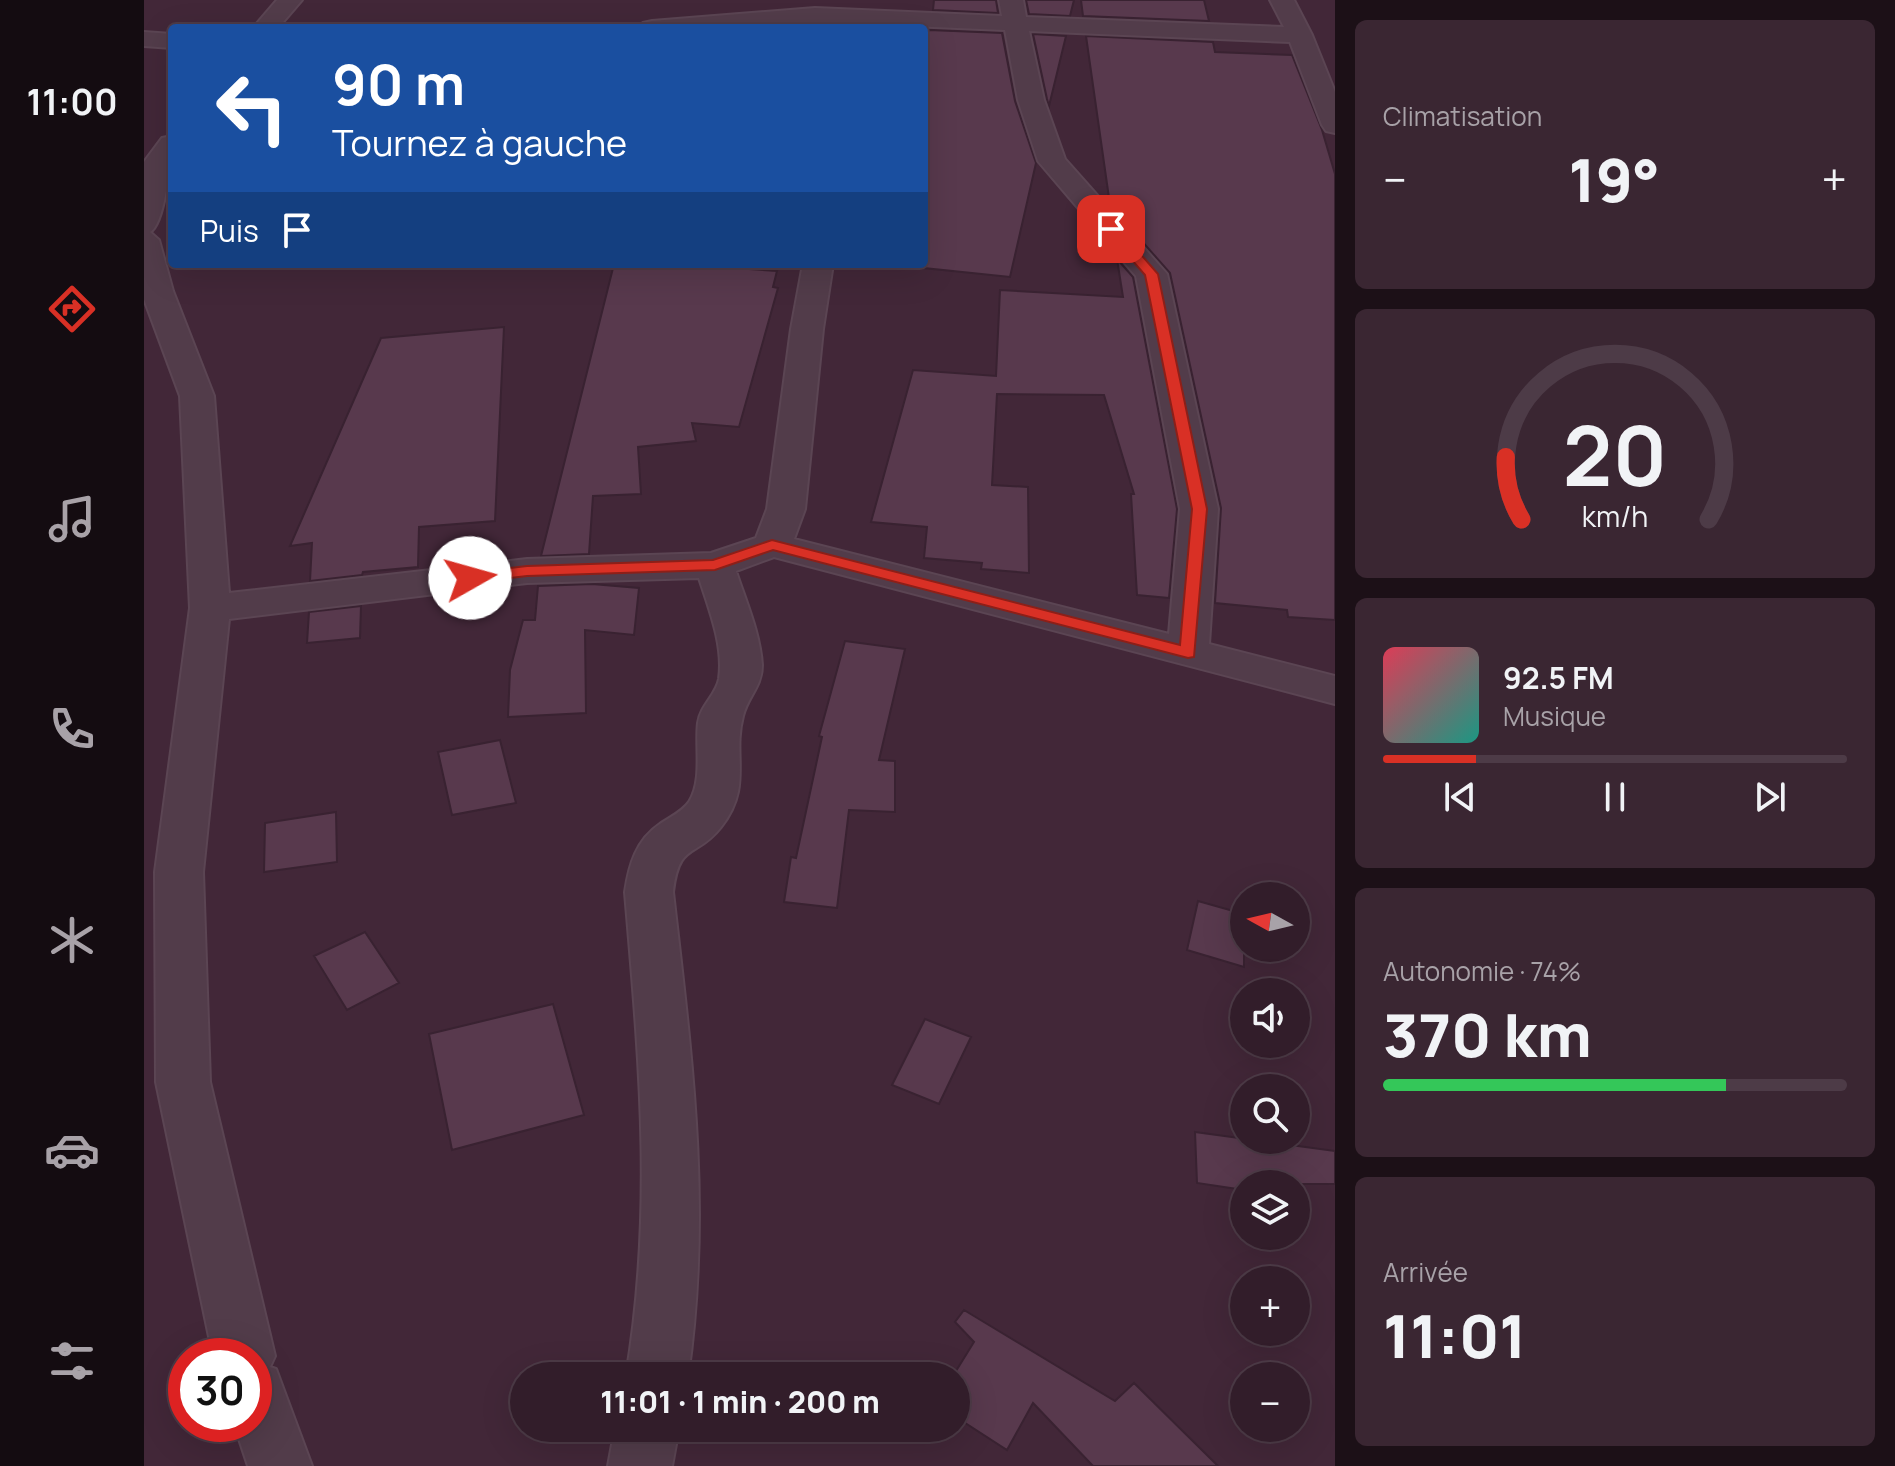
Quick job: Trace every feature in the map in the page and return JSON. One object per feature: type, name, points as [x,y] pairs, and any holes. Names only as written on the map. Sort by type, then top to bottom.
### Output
[{"type":"street","points":[[269,24],[290,0]]},
{"type":"street","points":[[1282,0],[1300,35],[1335,125]]},
{"type":"street","points":[[698,24],[814,14],[1014,12],[1300,35]]},
{"type":"street","points":[[1014,12],[1031,100],[1052,161],[1151,274],[1199,509],[1188,653]]},
{"type":"street","points":[[144,39],[168,41]]},
{"type":"street","points":[[144,225],[155,166],[168,149]]},
{"type":"street","points":[[144,240],[157,291],[197,396],[210,608],[179,872],[183,1082],[240,1338]]},
{"type":"street","points":[[772,545],[786,509],[817,268]]},
{"type":"street","points":[[210,608],[527,571],[715,565],[772,545],[1335,690]]},
{"type":"street","points":[[660,1362],[669,1319],[673,1154],[649,892],[650,869],[668,839],[694,825],[712,803],[721,750],[720,720],[727,699],[740,683],[740,652],[715,565]]},
{"type":"street","points":[[272,1442],[280,1466]]},
{"type":"street","points":[[640,1466],[644,1442]]},
{"type":"building","points":[[934,0],[996,0],[998,13],[933,10]]},
{"type":"building","points":[[1026,0],[1074,0],[1070,16],[1029,14]]},
{"type":"building","points":[[1081,0],[1204,0],[1209,21],[1083,16]]},
{"type":"building","points":[[929,30],[1002,33],[1015,101],[1036,163],[1010,277],[924,268],[928,268]]},
{"type":"building","points":[[1033,34],[1066,36],[1049,106],[1047,99]]},
{"type":"building","points":[[1086,36],[1213,42],[1215,52],[1292,55],[1322,130],[1335,174],[1335,620],[1288,617],[1287,610],[1215,603],[1221,508],[1170,273],[1110,205]]},
{"type":"building","points":[[1117,259],[1133,277],[1177,509],[1169,598],[1137,595],[1131,494],[1134,494],[1104,395],[997,394],[992,485],[1028,487],[1029,573],[981,569],[982,563],[924,558],[927,527],[871,522],[913,370],[996,376],[1000,290],[1123,297]]},
{"type":"building","points":[[613,268],[777,271],[773,287],[778,288],[739,427],[692,423],[696,441],[638,447],[641,494],[593,496],[589,554],[541,556]]},
{"type":"building","points":[[504,327],[495,521],[419,527],[418,567],[310,581],[312,543],[290,546],[381,338]]},
{"type":"building","points":[[592,584],[639,588],[634,635],[585,630],[586,713],[508,717],[510,670],[523,620],[535,620],[538,586]]},
{"type":"building","points":[[361,606],[360,638],[307,643],[309,612]]},
{"type":"building","points":[[845,641],[905,649],[879,760],[895,761],[895,812],[849,810],[837,908],[784,902],[791,857],[796,858],[822,737],[819,736]]},
{"type":"building","points":[[500,740],[516,803],[452,815],[438,752]]},
{"type":"building","points":[[336,812],[337,862],[264,872],[265,823]]},
{"type":"building","points":[[1198,901],[1230,910],[1230,962],[1244,962],[1244,967],[1187,950]]},
{"type":"building","points":[[365,932],[399,983],[347,1010],[314,956]]},
{"type":"building","points":[[553,1004],[584,1115],[452,1150],[429,1034]]},
{"type":"building","points":[[925,1019],[971,1037],[939,1104],[892,1085]]},
{"type":"building","points":[[1195,1132],[1230,1137],[1230,1154],[1310,1154],[1310,1148],[1335,1151],[1335,1184],[1310,1184],[1310,1170],[1230,1170],[1230,1188],[1197,1183]]},
{"type":"building","points":[[964,1310],[1115,1401],[1134,1383],[1218,1466],[1093,1466],[1033,1403],[1007,1450],[970,1426],[970,1362],[962,1362],[974,1342],[955,1322]]},
{"type":"route","points":[[470,578],[527,571],[715,565],[772,545],[1188,653],[1199,509],[1151,274],[1111,229]]}]
